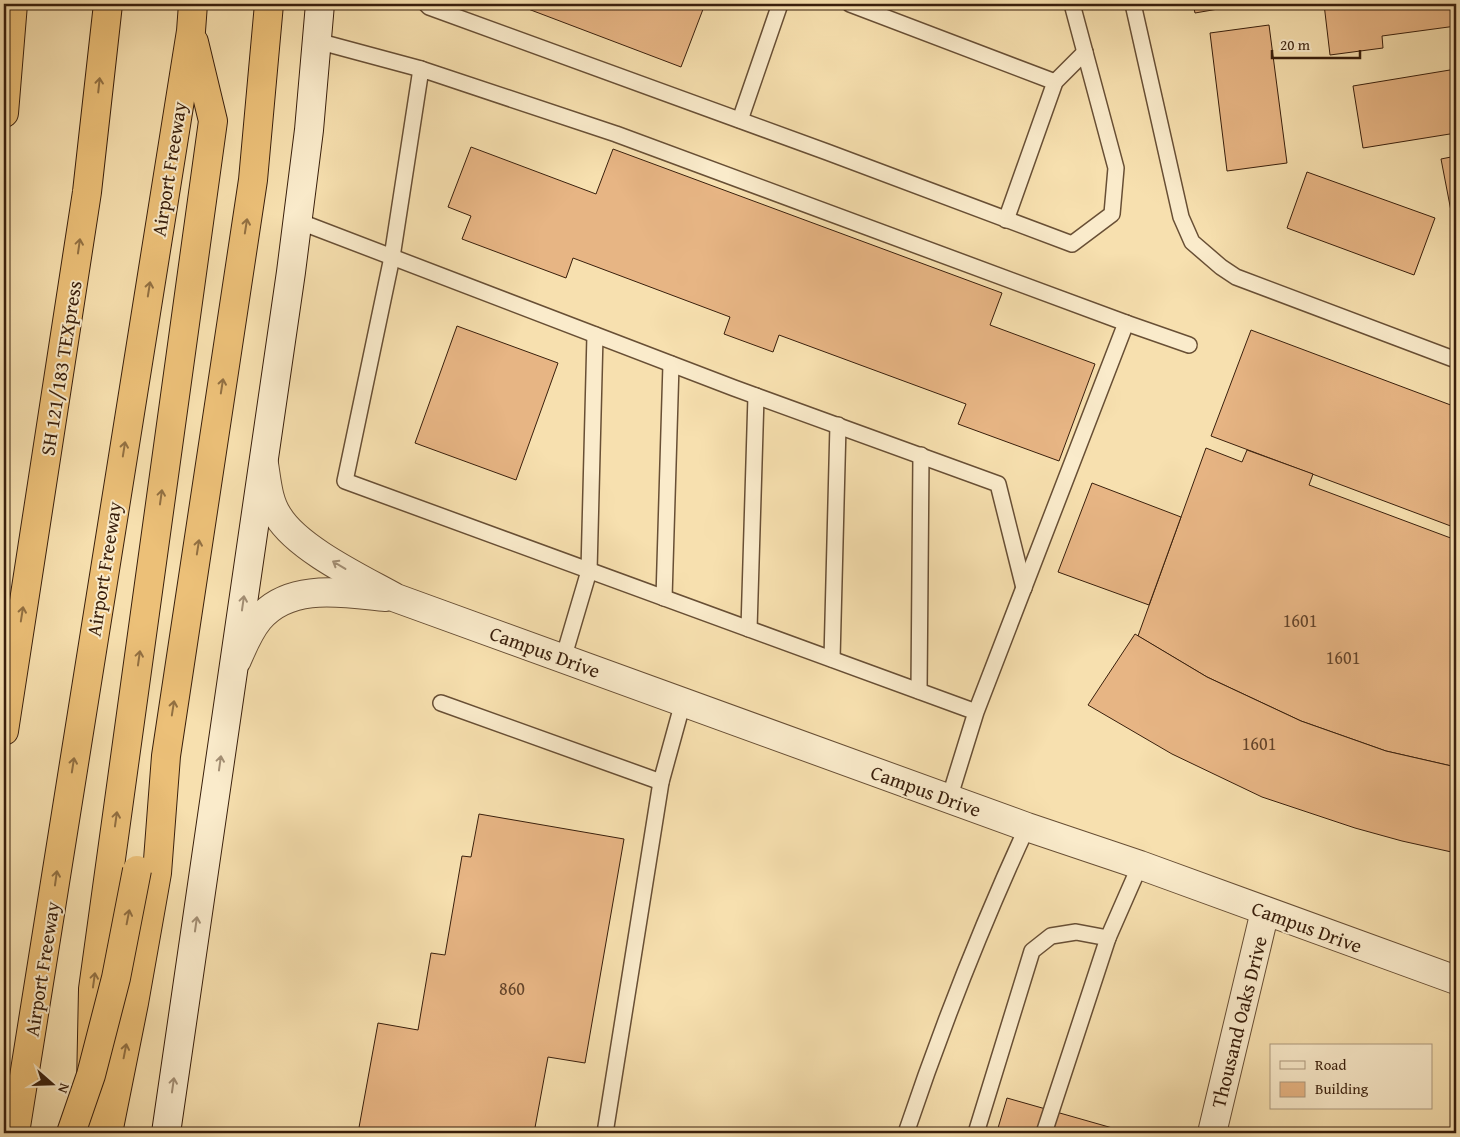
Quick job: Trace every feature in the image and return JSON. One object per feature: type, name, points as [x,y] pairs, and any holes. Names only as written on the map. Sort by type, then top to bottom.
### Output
[{"type":"highway","points":[[4,113],[13,4]]},
{"type":"highway","name":"SH 121/183 TEXpress","points":[[4,731],[88,192],[108,4]]},
{"type":"highway","name":"Airport Freeway","points":[[15,1133],[191,31],[193,4]]},
{"type":"highway","points":[[108,1133],[134,1003],[147,872],[253,180],[269,4]]},
{"type":"highway","points":[[90,1133],[93,989],[213,121],[191,31]]},
{"type":"highway","points":[[72,1133],[91,1076],[116,978],[147,872]]},
{"type":"street","points":[[166,1133],[298,221],[309,130],[320,4]]},
{"type":"street","name":"Campus Drive","points":[[264,458],[268,493],[277,515],[292,534],[332,561],[396,598],[948,799],[1140,865],[1456,980]]},
{"type":"street","name":"Campus Drive","points":[[234,668],[248,634],[269,609],[282,600],[306,593],[396,598]]},
{"type":"street","name":"Thousand Oaks Drive","points":[[1212,1133],[1266,911]]},
{"type":"lane","points":[[426,4],[429,7],[740,120],[1072,244],[1112,214],[1116,168],[1072,4]]},
{"type":"lane","points":[[740,120],[780,4]]},
{"type":"lane","points":[[850,4],[1056,82]]},
{"type":"lane","points":[[1133,4],[1181,217],[1192,242],[1221,267],[1236,277],[1456,360]]},
{"type":"lane","points":[[317,41],[421,69],[625,138],[1189,345]]},
{"type":"lane","points":[[1006,220],[1056,82],[1085,52]]},
{"type":"lane","points":[[421,69],[392,257],[345,481],[976,712]]},
{"type":"lane","points":[[298,221],[756,396],[998,484],[1024,588]]},
{"type":"lane","points":[[948,799],[976,712],[1126,323]]},
{"type":"lane","points":[[563,659],[589,571],[595,335]]},
{"type":"lane","points":[[664,598],[671,364]]},
{"type":"lane","points":[[749,629],[756,396]]},
{"type":"lane","points":[[832,660],[838,425]]},
{"type":"lane","points":[[918,691],[921,455]]},
{"type":"lane","points":[[606,1133],[661,782],[683,702]]},
{"type":"lane","points":[[441,703],[661,782]]},
{"type":"lane","points":[[906,1133],[937,1042],[993,902],[1027,827]]},
{"type":"lane","points":[[1044,1133],[1108,938],[1140,865]]},
{"type":"lane","points":[[976,1133],[1032,951],[1051,936],[1076,932],[1108,938]]},
{"type":"building","points":[[515,4],[705,4],[681,67]]},
{"type":"building","points":[[1193,4],[1247,4],[1195,13]]},
{"type":"building","points":[[1324,4],[1456,4],[1456,26],[1382,36],[1383,48],[1330,55]]},
{"type":"building","points":[[1269,25],[1287,163],[1227,171],[1210,33]]},
{"type":"building","points":[[1456,69],[1456,133],[1363,148],[1353,86]]},
{"type":"building","points":[[471,147],[596,194],[613,149],[1002,293],[990,325],[1095,364],[1059,461],[958,424],[966,404],[779,335],[773,352],[724,334],[730,317],[573,258],[566,278],[462,239],[471,216],[448,207]]},
{"type":"building","points":[[1456,156],[1456,237],[1441,159]]},
{"type":"building","points":[[1307,172],[1435,218],[1414,275],[1287,228]]},
{"type":"building","points":[[457,326],[558,363],[516,480],[415,443]]},
{"type":"building","points":[[1251,330],[1456,407],[1456,528],[1211,436]]},
{"type":"building","points":[[1206,448],[1242,462],[1247,450],[1313,474],[1309,485],[1456,540],[1456,767],[1386,751],[1301,721],[1207,677],[1138,636]]},
{"type":"building","points":[[1092,483],[1181,517],[1149,605],[1058,572]]},
{"type":"building","points":[[1135,634],[1207,677],[1301,721],[1386,751],[1456,767],[1456,853],[1355,828],[1262,797],[1172,754],[1088,705]]},
{"type":"building","points":[[479,814],[624,839],[585,1063],[548,1057],[534,1133],[358,1133],[378,1023],[418,1030],[431,953],[445,955],[462,856],[471,857]]},
{"type":"building","points":[[1007,1098],[1130,1133],[1018,1133],[998,1128]]}]
